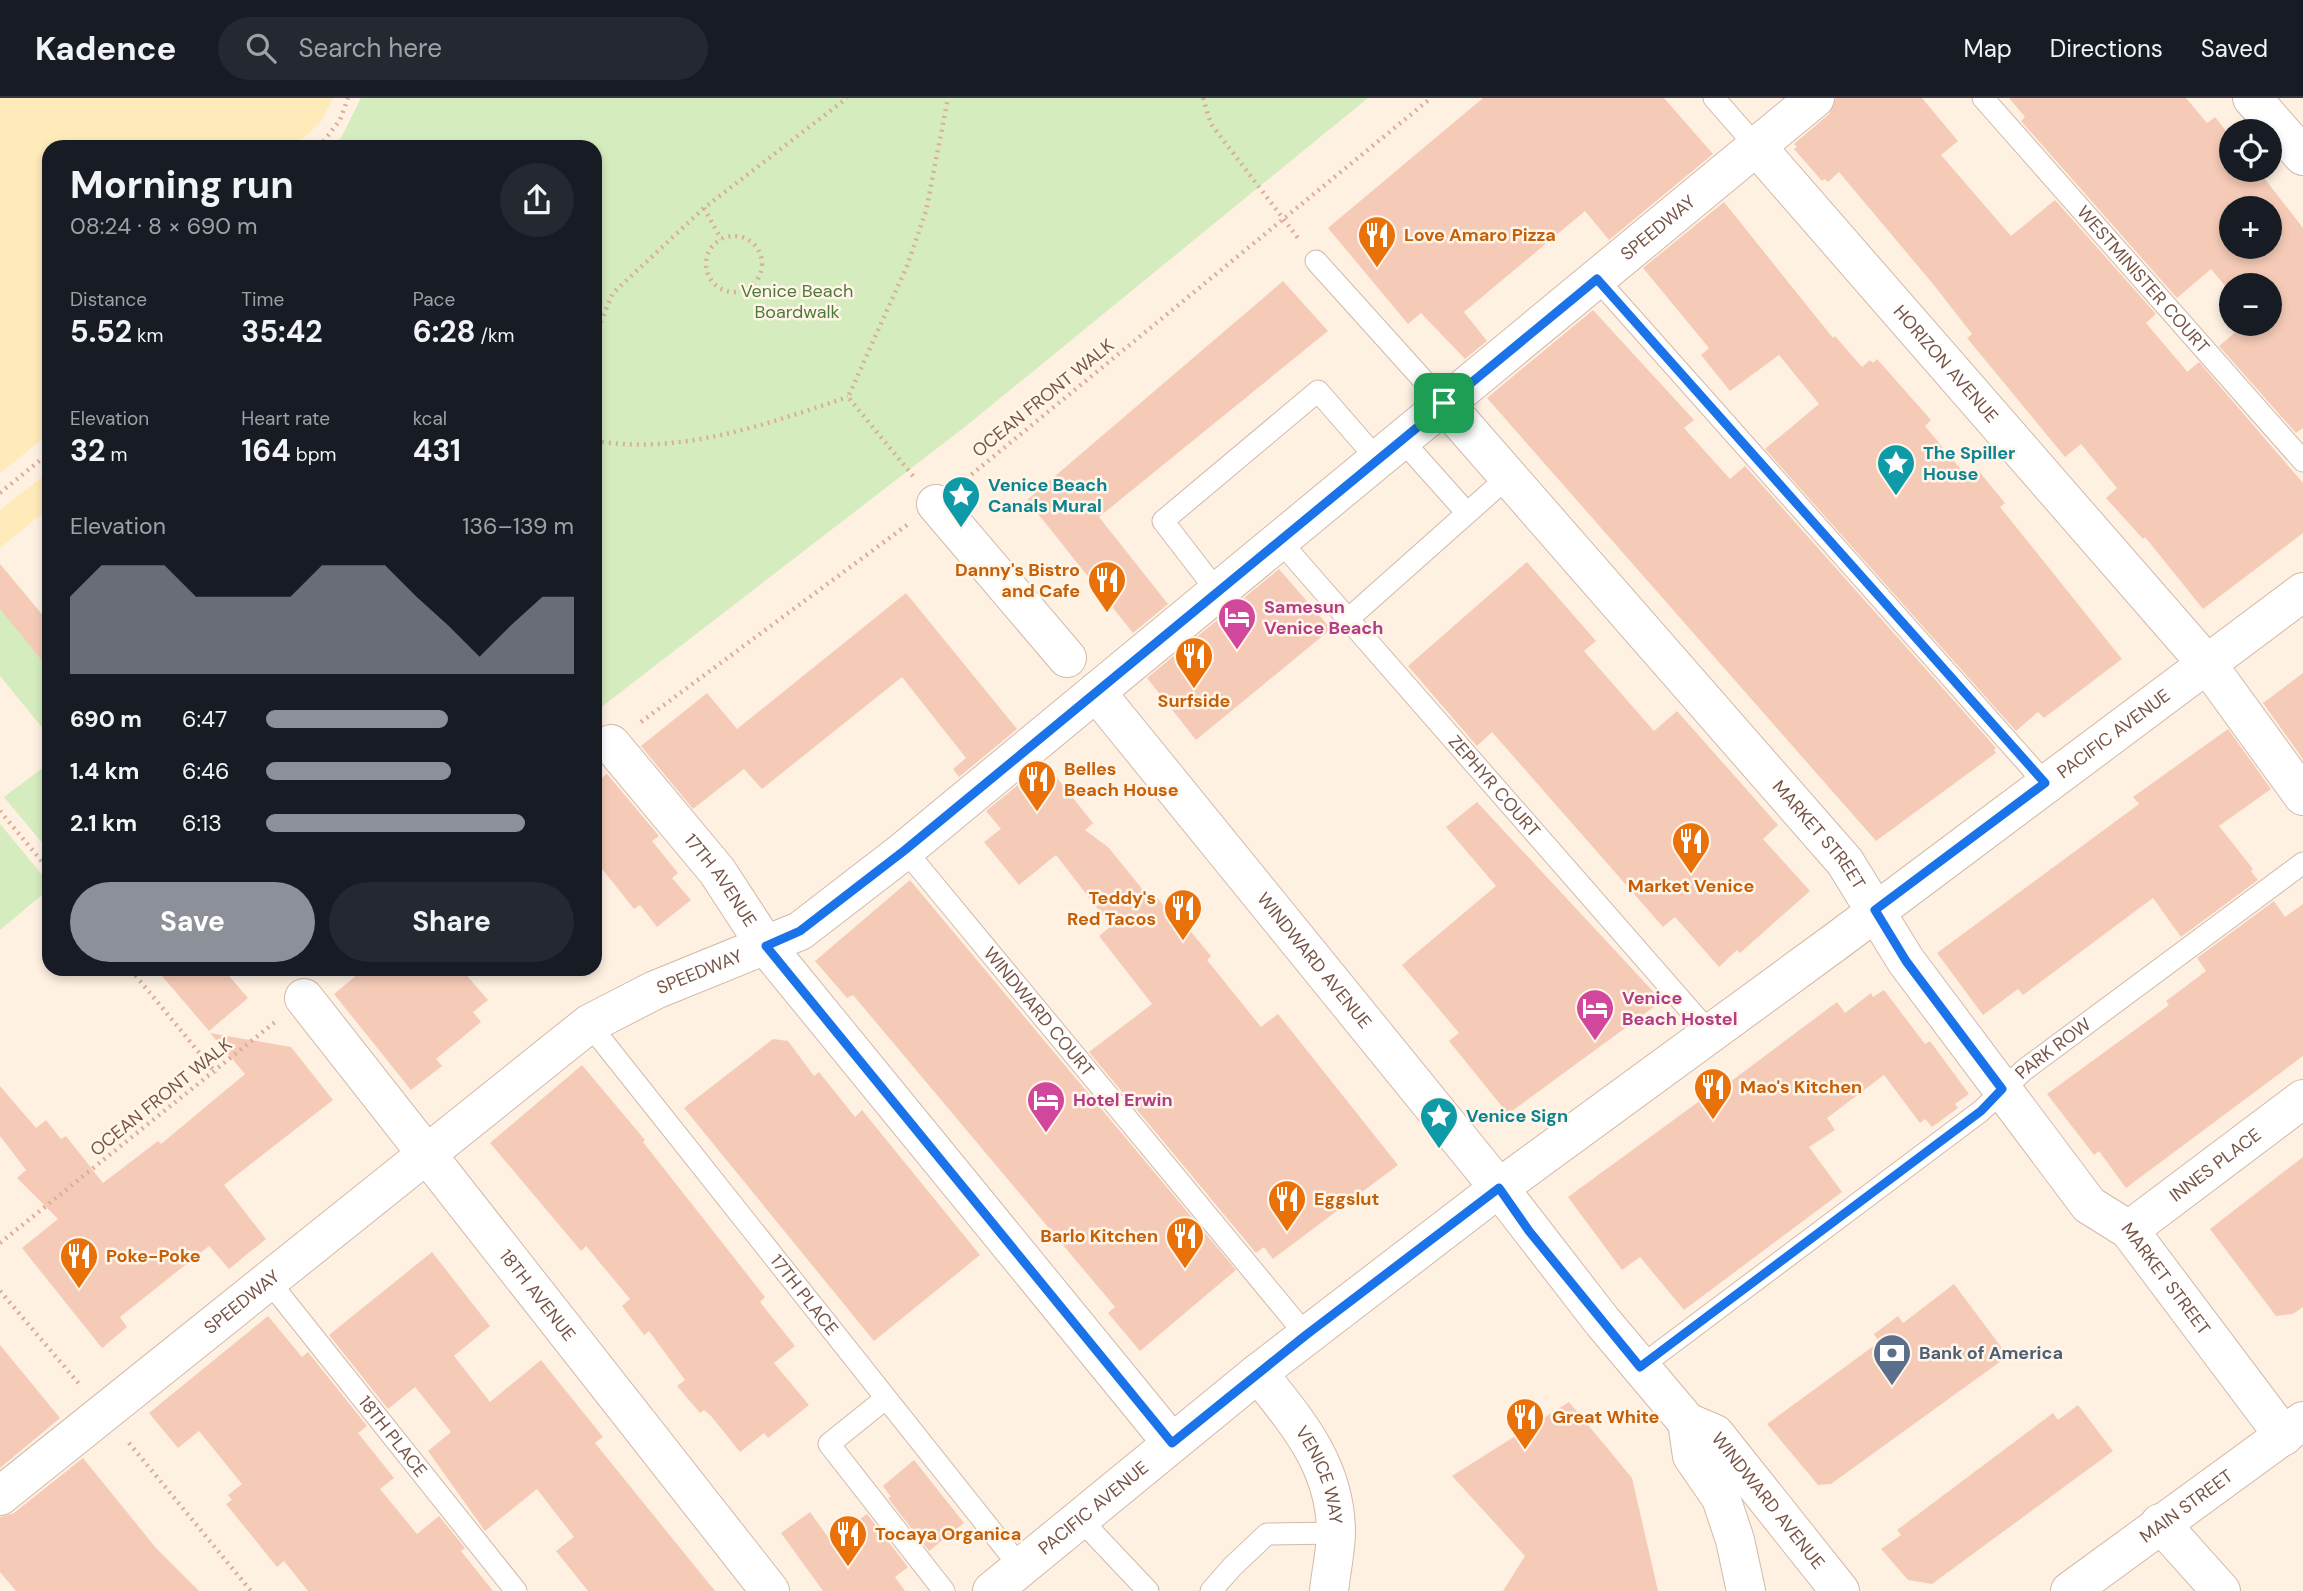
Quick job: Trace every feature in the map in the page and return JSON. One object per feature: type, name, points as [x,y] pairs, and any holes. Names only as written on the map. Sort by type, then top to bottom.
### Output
[{"type":"street","name":"SPEEDWAY","points":[[0,1496],[589,1024],[655,990],[800,931],[905,850],[1815,98]]},
{"type":"street","points":[[2252,98],[2303,156]]},
{"type":"street","name":"HORIZON AVENUE","points":[[1756,146],[2207,664],[2303,796]]},
{"type":"street","name":"MARKET STREET","points":[[1444,403],[1845,862],[1906,961],[2089,1205],[2129,1230],[2293,1428]]},
{"type":"street","name":"WINDWARD AVENUE","points":[[936,503],[1067,658]]},
{"type":"street","name":"PACIFIC AVENUE","points":[[992,1591],[1306,1335],[1499,1188],[2303,592]]},
{"type":"street","name":"WINDWARD AVENUE","points":[[1096,692],[1499,1188],[1529,1231],[1640,1367],[1688,1422],[1715,1434],[1840,1591]]},
{"type":"street","name":"17TH AVENUE","points":[[611,744],[717,871],[766,946],[1172,1443]]},
{"type":"street","name":"18TH AVENUE","points":[[304,998],[770,1591]]},
{"type":"street","name":"INNES PLACE","points":[[2129,1230],[2303,1099]]},
{"type":"street","name":"VENICE WAY","points":[[1258,1373],[1320,1456],[1328,1477],[1336,1533],[1329,1591]]},
{"type":"street","name":"WINDWARD AVENUE","points":[[1688,1422],[1692,1455],[1721,1498],[1735,1540],[1746,1591]]},
{"type":"street","name":"MAIN STREET","points":[[2070,1591],[2293,1428]]},
{"type":"street","points":[[2161,1523],[2221,1591]]},
{"type":"lane","name":"HORIZON AVENUE","points":[[1714,98],[1756,146]]},
{"type":"lane","name":"WESTMINISTER COURT","points":[[1983,98],[2303,461]]},
{"type":"lane","name":"MARKET STREET","points":[[1316,261],[1444,403]]},
{"type":"lane","points":[[1597,279],[2045,783]]},
{"type":"lane","points":[[1217,591],[1163,521],[1318,391],[1467,513]]},
{"type":"lane","points":[[1347,620],[1509,476]]},
{"type":"lane","name":"ZEPHYR COURT","points":[[1279,540],[1709,1032]]},
{"type":"lane","name":"WINDWARD AVENUE","points":[[1067,658],[1096,692]]},
{"type":"lane","name":"WINDWARD COURT","points":[[905,850],[1306,1335]]},
{"type":"lane","name":"PARK ROW","points":[[1640,1367],[1981,1111],[2002,1089],[2303,863]]},
{"type":"lane","name":"17TH PLACE","points":[[589,1024],[1021,1568]]},
{"type":"lane","name":"18TH PLACE","points":[[268,1280],[516,1591]]},
{"type":"lane","points":[[885,1399],[829,1444],[944,1591]]},
{"type":"lane","points":[[1081,1520],[1148,1591]]},
{"type":"lane","points":[[1211,1591],[1232,1567],[1268,1534],[1336,1533]]},
{"type":"path","points":[[324,140],[340,120],[348,98]]},
{"type":"path","points":[[602,318],[612,293],[704,208],[847,98]]},
{"type":"path","points":[[602,442],[630,447],[736,434],[848,397],[907,266],[926,211],[948,98]]},
{"type":"path","points":[[1203,98],[1211,124],[1283,219]]},
{"type":"path","name":"OCEAN FRONT WALK","points":[[611,744],[936,503],[1431,98]]},
{"type":"path","points":[[704,208],[721,239]]},
{"type":"path","points":[[740,237],[756,248],[761,266],[759,276],[746,289],[738,292],[721,289],[709,277],[706,259],[709,251],[721,239],[740,237]]},
{"type":"path","points":[[848,397],[936,503]]},
{"type":"path","points":[[0,493],[42,459]]},
{"type":"path","points":[[0,811],[42,862]]},
{"type":"path","points":[[136,976],[216,1073]]},
{"type":"path","name":"OCEAN FRONT WALK","points":[[0,1243],[216,1073],[304,998]]},
{"type":"green space","name":"Venice Beach Boardwalk","points":[[361,98],[1368,98],[966,426],[602,707],[602,140],[339,140]]},
{"type":"green space","points":[[6,571],[42,615],[42,727],[0,676],[0,576]]},
{"type":"green space","points":[[42,768],[42,843],[4,797]]},
{"type":"green space","points":[[0,824],[42,875],[42,895],[0,930]]},
{"type":"sand","points":[[0,98],[333,98],[320,123],[301,140],[42,140],[42,440],[0,473]]},
{"type":"sand","points":[[42,477],[42,514],[0,548],[0,510]]},
{"type":"building","points":[[1483,98],[1664,98],[1713,154],[1609,240],[1585,211],[1464,312],[1487,341],[1465,359],[1421,313],[1408,324],[1328,228]]},
{"type":"building","points":[[1836,98],[1922,98],[1958,141],[1941,155],[2011,236],[2055,200],[2156,314],[2146,323],[2187,372],[2199,362],[2303,483],[2303,533],[2203,609],[2145,537],[2143,539],[2106,498],[2117,488],[2081,444],[2065,457],[1967,338],[1972,334],[1933,284],[1839,172],[1828,182],[1825,179],[1822,181],[1794,149],[1797,147],[1794,144],[1829,114]]},
{"type":"building","points":[[2009,98],[2186,98],[2207,123],[2215,117],[2219,122],[2219,182],[2267,182],[2278,196],[2219,196],[2219,259],[2282,259],[2282,201],[2303,228],[2303,428],[2296,433],[2219,346],[2231,336],[2282,336],[2282,273],[2219,273],[2219,279],[2211,269],[2177,298],[2021,121],[2025,117]]},
{"type":"building","points":[[1724,202],[1833,338],[1835,336],[1862,367],[1870,360],[1873,363],[1877,359],[1931,420],[1925,426],[1967,477],[1977,469],[2005,503],[2000,507],[2122,659],[2044,718],[2038,712],[2016,731],[1765,449],[1819,404],[1779,355],[1730,391],[1701,355],[1709,348],[1643,268]]},
{"type":"building","points":[[1283,281],[1328,331],[1099,517],[1168,604],[1133,633],[1027,500]]},
{"type":"building","points":[[1593,310],[1694,420],[1684,428],[1730,479],[1745,466],[1996,748],[1996,753],[1876,841],[1487,398]]},
{"type":"building","points":[[1527,562],[1596,641],[1584,651],[1654,731],[1677,711],[1778,825],[1763,839],[1810,891],[1740,953],[1737,950],[1719,967],[1675,917],[1663,927],[1492,732],[1477,746],[1408,666]]},
{"type":"building","points":[[0,564],[42,615],[42,660],[0,609]]},
{"type":"building","name":"Samesun Venice Beach","points":[[1279,569],[1331,629],[1196,740],[1147,678]]},
{"type":"building","points":[[906,593],[1017,729],[959,777],[953,769],[966,758],[902,677],[762,789],[744,769],[693,809],[641,746],[707,693],[737,729]]},
{"type":"building","points":[[2303,673],[2303,759],[2263,703]]},
{"type":"building","points":[[2228,729],[2271,789],[2219,826],[2253,869],[2251,871],[2258,880],[2181,937],[2153,898],[2023,995],[2018,989],[1983,1015],[1937,953],[2139,804],[2133,797]]},
{"type":"building","points":[[1045,763],[1093,823],[1085,830],[1108,847],[1148,896],[1153,892],[1174,919],[1177,915],[1211,956],[1207,960],[1261,1027],[1278,1014],[1398,1165],[1273,1259],[1264,1247],[1256,1253],[1089,1052],[1152,1004],[1099,936],[1111,926],[1056,855],[1019,885],[984,842],[1001,829],[986,811]]},
{"type":"building","points":[[607,774],[659,836],[652,841],[678,873],[672,878],[691,900],[657,927],[640,905],[634,909],[602,869],[602,778]]},
{"type":"building","points":[[1477,802],[1662,1001],[1508,1114],[1449,1041],[1459,1033],[1402,965],[1496,886],[1446,827]]},
{"type":"building","name":"Hotel Erwin","points":[[910,880],[1236,1270],[1140,1351],[1108,1313],[1115,1307],[853,995],[847,998],[815,961]]},
{"type":"building","points":[[2274,901],[2285,917],[2303,904],[2303,1056],[2126,1188],[2099,1151],[2094,1155],[2047,1094],[2169,1005],[2166,1001],[2206,971],[2197,958]]},
{"type":"building","points":[[162,976],[229,976],[248,998],[209,1031]]},
{"type":"building","points":[[356,976],[467,976],[488,1000],[473,1012],[481,1022],[436,1059],[442,1066],[411,1090],[334,994]]},
{"type":"building","points":[[1884,990],[1925,1044],[1930,1041],[1969,1094],[1955,1104],[1958,1108],[1932,1127],[1925,1119],[1920,1123],[1884,1075],[1827,1118],[1835,1130],[1809,1147],[1842,1192],[1684,1310],[1640,1257],[1622,1270],[1568,1197],[1720,1086],[1722,1088],[1837,1002],[1845,1013],[1871,993],[1873,997]]},
{"type":"building","points":[[210,1033],[291,1047],[333,1100],[224,1185],[266,1239],[229,1269],[209,1246],[120,1317],[127,1327],[102,1348],[22,1248],[58,1219],[17,1178],[26,1170],[0,1136],[0,1086],[36,1128],[46,1120],[61,1139],[66,1136],[103,1183],[158,1141],[161,1144],[245,1074]]},
{"type":"building","points":[[773,1039],[788,1041],[814,1076],[819,1072],[855,1117],[862,1110],[980,1255],[874,1341],[684,1108]]},
{"type":"building","points":[[582,1065],[645,1140],[643,1142],[765,1297],[760,1302],[795,1346],[774,1363],[809,1405],[768,1438],[764,1433],[740,1452],[711,1416],[704,1410],[700,1413],[677,1386],[685,1380],[649,1331],[644,1335],[622,1306],[630,1299],[586,1246],[581,1251],[490,1143]]},
{"type":"building","points":[[2303,1157],[2303,1307],[2293,1314],[2276,1316],[2210,1229]]},
{"type":"building","points":[[432,1252],[490,1326],[454,1356],[490,1402],[541,1360],[603,1437],[595,1443],[715,1591],[588,1591],[556,1551],[574,1537],[537,1489],[485,1531],[428,1451],[451,1432],[415,1387],[388,1409],[329,1335]]},
{"type":"building","name":"Bank of America","points":[[1954,1284],[2008,1356],[1831,1484],[1818,1485],[1767,1424],[1879,1342],[1874,1334],[1898,1316],[1903,1323]]},
{"type":"building","points":[[268,1316],[302,1357],[308,1352],[367,1426],[358,1433],[394,1478],[380,1489],[417,1534],[439,1516],[465,1548],[461,1551],[493,1591],[308,1591],[284,1561],[277,1567],[226,1504],[232,1500],[228,1495],[242,1484],[199,1431],[178,1448],[149,1413]]},
{"type":"building","points":[[0,1345],[60,1418],[0,1468]]},
{"type":"building","points":[[1569,1402],[1632,1478],[1658,1591],[1503,1591],[1525,1556],[1452,1476]]},
{"type":"building","points":[[2078,1405],[2113,1451],[1932,1584],[1908,1580],[1881,1549],[1901,1535],[1897,1530],[2053,1413],[2058,1420]]},
{"type":"building","points":[[83,1458],[156,1548],[199,1591],[16,1591],[0,1572],[0,1517],[14,1513]]},
{"type":"building","points":[[914,1460],[964,1523],[929,1551],[888,1498],[891,1497],[883,1486]]},
{"type":"building","points":[[810,1512],[830,1540],[867,1514],[908,1567],[895,1577],[905,1591],[823,1591],[781,1533]]},
{"type":"place","name":"Love Amaro Pizza","points":[[1377,269]]},
{"type":"place","name":"The Spiller House","points":[[1896,497]]},
{"type":"place","name":"Venice Beach Canals Mural","points":[[961,529]]},
{"type":"place","name":"Danny's Bistro and Cafe","points":[[1107,614]]},
{"type":"place","name":"Samesun Venice Beach","points":[[1237,651]]},
{"type":"place","name":"Surfside","points":[[1194,690]]},
{"type":"place","name":"Belles Beach House","points":[[1037,813]]},
{"type":"place","name":"Market Venice","points":[[1691,875]]},
{"type":"place","name":"Teddy's Red Tacos","points":[[1183,942]]},
{"type":"place","name":"Venice Beach Hostel","points":[[1595,1042]]},
{"type":"place","name":"Mao's Kitchen","points":[[1713,1121]]},
{"type":"place","name":"Hotel Erwin","points":[[1046,1134]]},
{"type":"place","name":"Venice Sign","points":[[1439,1150]]},
{"type":"place","name":"Eggslut","points":[[1287,1233]]},
{"type":"place","name":"Barlo Kitchen","points":[[1185,1270]]},
{"type":"place","name":"Poke-Poke","points":[[79,1290]]},
{"type":"place","name":"Bank of America","points":[[1892,1387]]},
{"type":"place","name":"Great White","points":[[1525,1451]]},
{"type":"place","name":"Tocaya Organica","points":[[848,1568]]},
{"type":"route","points":[[1597,279],[2045,783],[1875,910],[1906,961],[2002,1089],[1981,1111],[1640,1367],[1529,1231],[1499,1188],[1442,1235],[1306,1335],[1172,1443],[766,946],[800,931],[905,850],[1444,403],[1597,279]]}]
